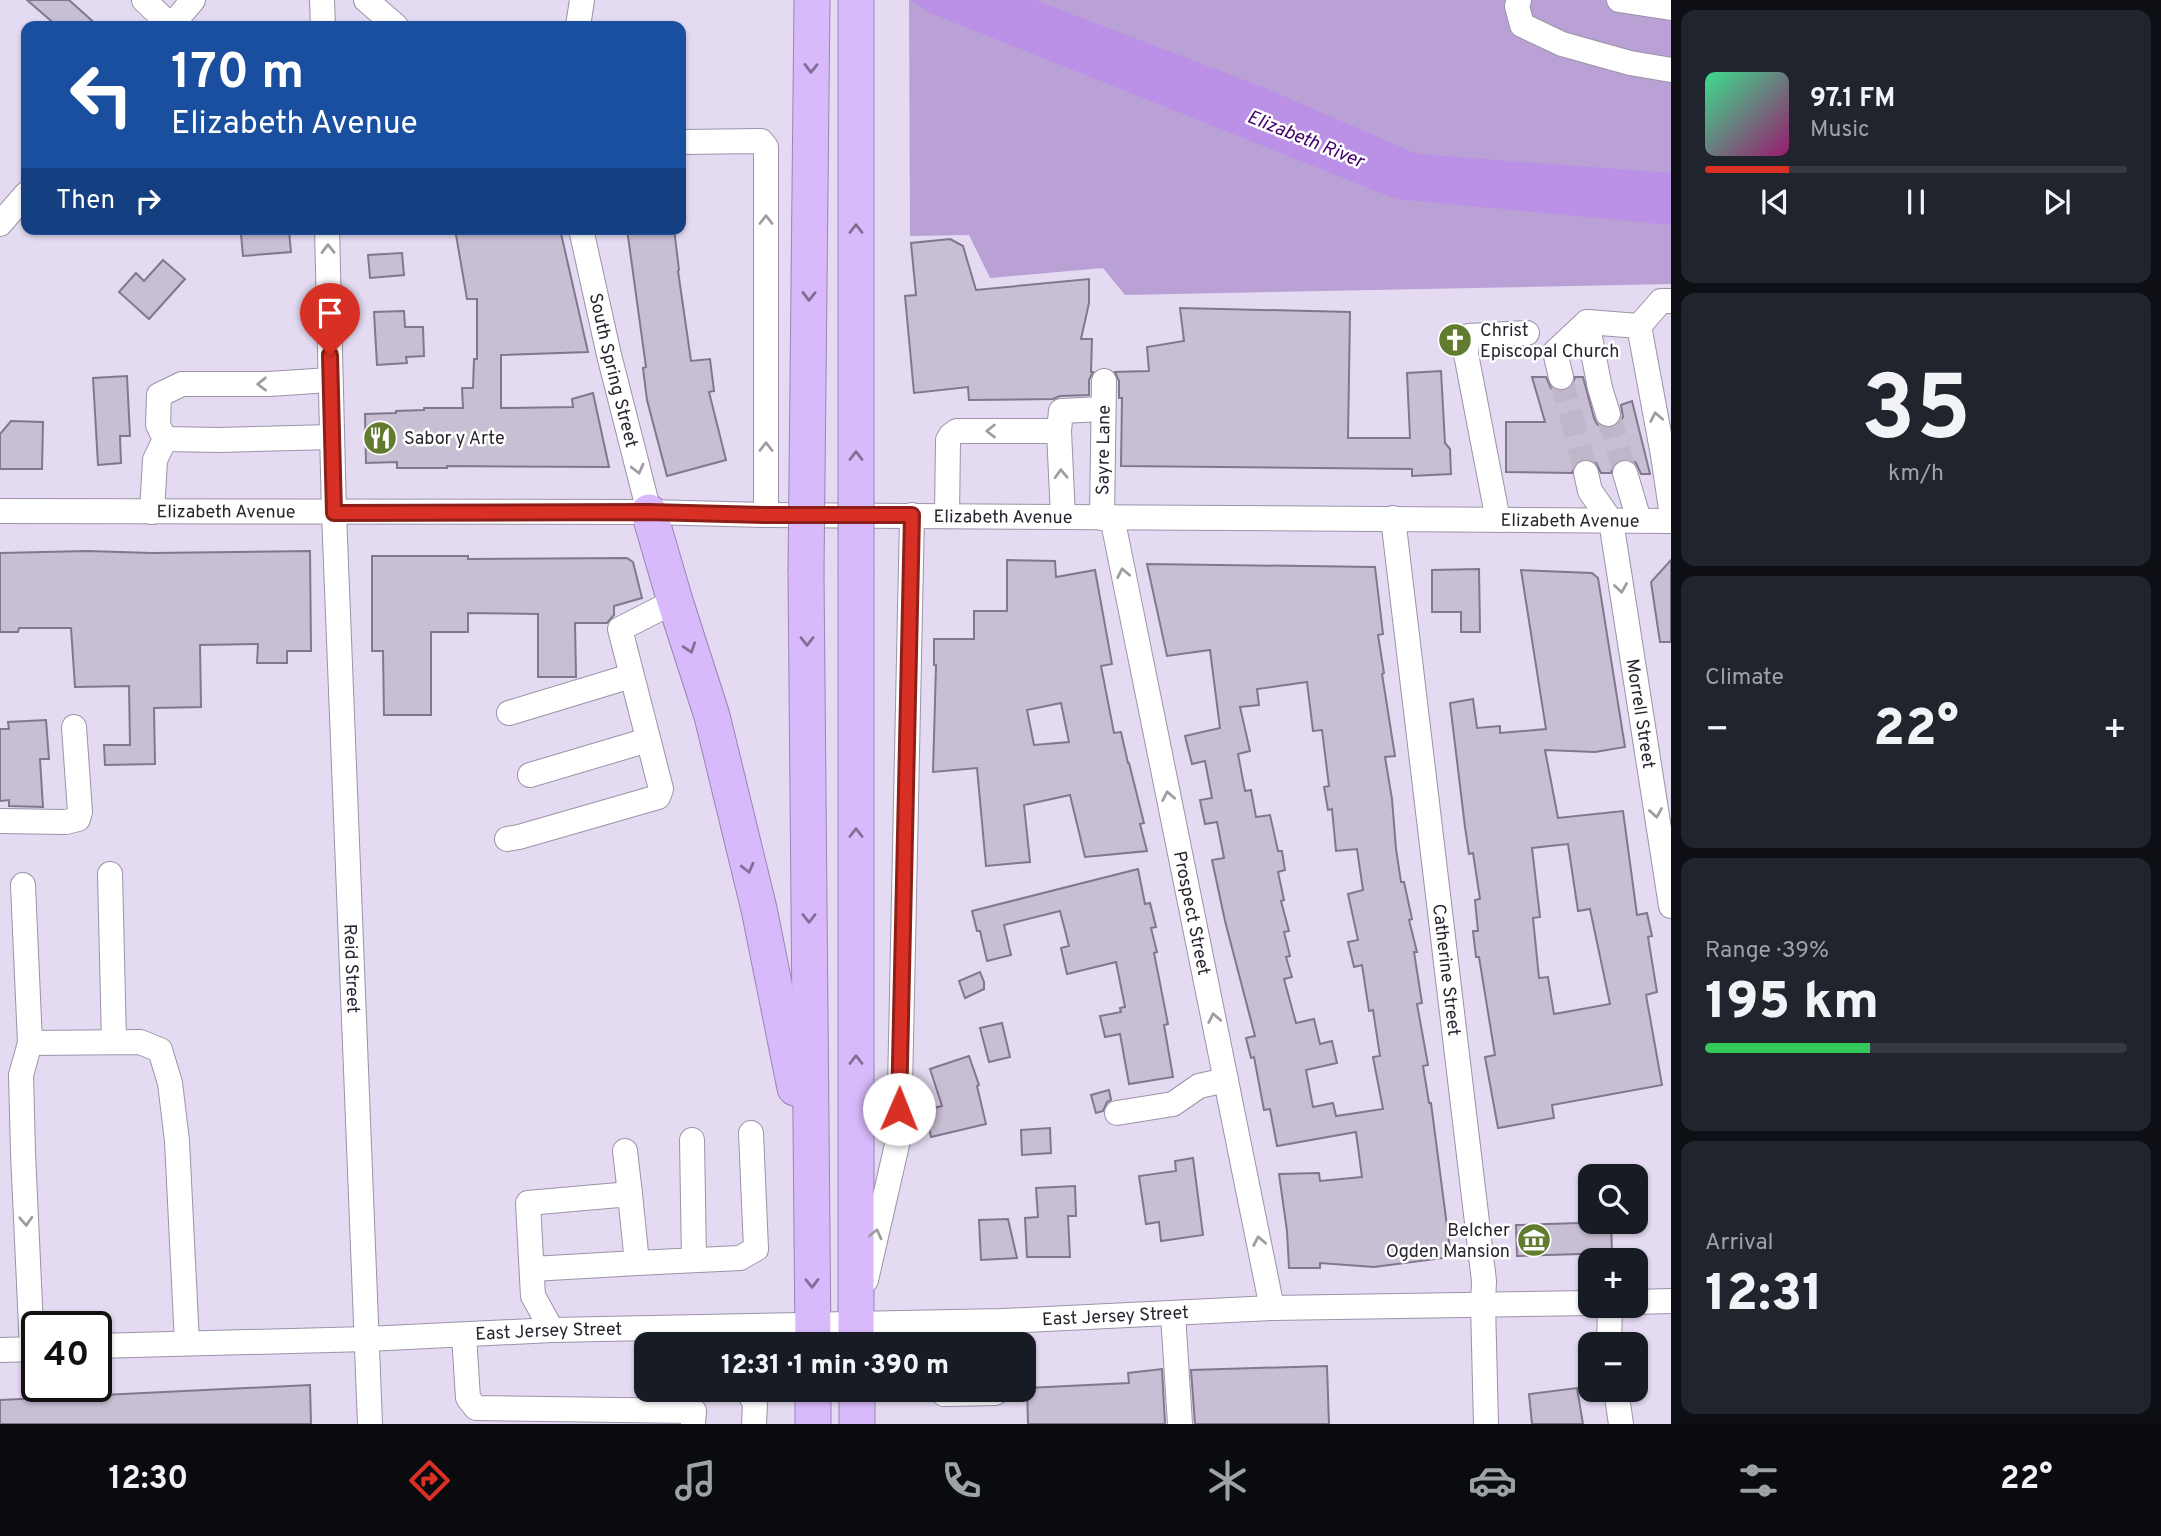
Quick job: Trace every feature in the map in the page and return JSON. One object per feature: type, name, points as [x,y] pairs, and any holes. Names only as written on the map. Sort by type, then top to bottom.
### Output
[{"type":"highway","points":[[812,0],[806,573],[813,1332]]},
{"type":"highway","points":[[856,0],[856,1332]]},
{"type":"highway","points":[[649,512],[712,716],[759,909],[811,1165]]},
{"type":"highway","points":[[813,1402],[813,1424]]},
{"type":"highway","points":[[857,1402],[857,1424]]},
{"type":"street","points":[[144,0],[166,21]]},
{"type":"street","points":[[175,21],[193,0]]},
{"type":"street","points":[[322,0],[323,21]]},
{"type":"street","points":[[366,0],[390,21]]},
{"type":"street","points":[[579,21],[582,0]]},
{"type":"street","points":[[1519,0],[1517,6],[1522,25],[1562,44],[1630,64],[1671,70]]},
{"type":"street","points":[[1619,0],[1671,8]]},
{"type":"street","points":[[686,142],[761,141],[766,147],[766,515]]},
{"type":"street","points":[[0,224],[21,200]]},
{"type":"street","name":"Reid Street","points":[[327,235],[334,513],[370,1424]]},
{"type":"street","name":"South Spring Street","points":[[582,235],[609,355],[649,512]]},
{"type":"street","points":[[1639,326],[1661,300],[1671,301]]},
{"type":"street","points":[[1562,377],[1555,352],[1587,322],[1639,326]]},
{"type":"street","points":[[1587,322],[1608,414]]},
{"type":"street","points":[[1639,326],[1664,455],[1671,509]]},
{"type":"street","points":[[1498,520],[1466,355],[1468,336],[1527,333]]},
{"type":"street","points":[[152,512],[156,460],[165,439],[158,425],[159,395],[182,384],[269,384],[330,380]]},
{"type":"street","name":"Sayre Lane","points":[[1104,381],[1107,517]]},
{"type":"street","points":[[1063,517],[1059,430],[1062,411],[1104,409]]},
{"type":"street","points":[[947,516],[948,440],[951,435],[957,431],[1059,430]]},
{"type":"street","points":[[165,439],[332,436]]},
{"type":"street","points":[[1586,473],[1590,491],[1611,520]]},
{"type":"street","points":[[1625,473],[1639,520]]},
{"type":"street","name":"Elizabeth Avenue","points":[[0,511],[649,512],[1671,521]]},
{"type":"street","points":[[856,1332],[899,1136],[912,515]]},
{"type":"street","name":"Prospect Street","points":[[1107,517],[1272,1308]]},
{"type":"street","name":"Catherine Street","points":[[1393,517],[1482,1267],[1486,1424]]},
{"type":"street","name":"Morrell Street","points":[[1611,520],[1671,905]]},
{"type":"street","points":[[507,839],[519,838],[658,797],[661,789],[620,629],[675,601]]},
{"type":"street","points":[[509,713],[631,676]]},
{"type":"street","points":[[0,821],[66,822],[78,819],[80,812],[74,727]]},
{"type":"street","points":[[530,775],[648,740]]},
{"type":"street","points":[[110,874],[114,1042]]},
{"type":"street","points":[[23,885],[30,1043],[21,1075],[33,1311]]},
{"type":"street","points":[[30,1043],[140,1042],[160,1049],[170,1083],[177,1141],[187,1343]]},
{"type":"street","points":[[1117,1113],[1173,1104],[1199,1086],[1226,1080]]},
{"type":"street","points":[[532,1269],[740,1258],[756,1249],[751,1133]]},
{"type":"street","points":[[692,1140],[694,1260]]},
{"type":"street","points":[[625,1152],[637,1263]]},
{"type":"street","points":[[552,1330],[533,1296],[528,1203],[630,1194]]},
{"type":"street","points":[[1648,1302],[1671,1301]]},
{"type":"street","name":"East Jersey Street","points":[[1013,1332],[1173,1314],[1272,1308],[1578,1303]]},
{"type":"street","points":[[1173,1314],[1180,1424]]},
{"type":"street","name":"East Jersey Street","points":[[112,1345],[367,1339],[552,1330],[656,1332]]},
{"type":"street","points":[[464,1335],[468,1398],[476,1408],[696,1408]]},
{"type":"street","points":[[0,1350],[21,1349]]},
{"type":"street","points":[[754,1402],[754,1424]]},
{"type":"street","points":[[1618,1402],[1621,1424]]},
{"type":"shaded area","points":[[909,0],[1671,0],[1671,284],[1125,295],[1103,268],[990,278],[969,235],[910,236]]},
{"type":"water","name":"Elizabeth River","points":[[911,0],[1035,0],[1265,88],[1417,154],[1671,173],[1671,225],[1396,199],[930,13]]},
{"type":"building","points":[[27,0],[69,0],[92,21],[51,21]]},
{"type":"building","points":[[241,235],[289,235],[291,252],[243,256]]},
{"type":"building","points":[[456,235],[561,235],[588,352],[501,355],[501,408],[573,407],[572,399],[593,393],[609,467],[397,468],[397,462],[366,463],[365,414],[396,413],[424,408],[463,408],[462,388],[473,388],[474,359],[477,359],[477,299],[467,299]]},
{"type":"building","points":[[628,235],[675,235],[691,361],[710,359],[714,391],[709,392],[726,460],[667,476],[647,400],[643,368],[646,367]]},
{"type":"building","points":[[950,239],[963,246],[976,290],[1089,279],[1089,303],[1081,339],[1092,339],[1093,372],[1089,380],[1089,395],[1060,396],[1053,399],[969,400],[968,387],[914,393],[905,296],[916,295],[911,243]]},
{"type":"building","points":[[402,253],[404,275],[370,278],[368,255]]},
{"type":"building","points":[[163,260],[185,279],[149,319],[119,292],[136,273],[144,281]]},
{"type":"building","points":[[1180,308],[1350,312],[1348,438],[1410,438],[1407,373],[1441,371],[1445,443],[1450,449],[1451,474],[1412,476],[1412,469],[1121,466],[1122,398],[1119,398],[1119,381],[1115,372],[1149,371],[1147,347],[1184,341]]},
{"type":"building","points":[[404,311],[405,327],[423,327],[424,356],[406,357],[407,363],[377,365],[374,312]]},
{"type":"building","points":[[127,376],[130,436],[120,436],[121,463],[98,465],[93,378]]},
{"type":"building","points":[[1532,377],[1546,377],[1551,388],[1564,392],[1572,387],[1575,377],[1583,377],[1594,418],[1597,424],[1604,428],[1618,425],[1623,417],[1621,405],[1632,401],[1650,474],[1641,474],[1636,463],[1628,458],[1615,462],[1611,473],[1601,473],[1596,463],[1583,458],[1576,463],[1572,473],[1506,472],[1506,422],[1545,422]]},
{"type":"building","points":[[11,421],[43,422],[42,469],[0,469],[0,434]]},
{"type":"building","points":[[310,551],[311,651],[287,651],[287,663],[257,663],[258,644],[200,645],[201,707],[154,708],[155,764],[105,765],[104,745],[130,745],[129,686],[75,687],[71,628],[19,628],[18,632],[0,632],[0,553]]},
{"type":"building","points":[[372,556],[468,556],[468,559],[627,558],[633,562],[642,598],[614,606],[614,615],[607,623],[575,623],[576,677],[538,677],[538,614],[468,613],[468,632],[431,632],[431,715],[384,715],[383,651],[372,651]]},
{"type":"building","points":[[1007,560],[1055,561],[1056,577],[1095,570],[1112,664],[1101,666],[1114,733],[1121,732],[1144,823],[1140,824],[1147,851],[1085,857],[1070,795],[1024,805],[1030,862],[986,866],[977,768],[933,772],[936,665],[934,639],[974,639],[974,611],[1007,611]],"holes":[[[1061,703],[1069,742],[1034,745],[1027,710]]]},
{"type":"building","points":[[1671,560],[1671,642],[1660,642],[1651,582]]},
{"type":"building","points":[[1147,564],[1375,567],[1383,634],[1378,635],[1382,674],[1395,756],[1385,757],[1401,882],[1404,882],[1417,952],[1414,952],[1422,1003],[1417,1004],[1428,1065],[1423,1066],[1431,1103],[1451,1257],[1374,1267],[1320,1263],[1320,1268],[1289,1268],[1279,1174],[1319,1173],[1320,1181],[1362,1177],[1356,1132],[1277,1146],[1270,1109],[1264,1110],[1254,1057],[1251,1058],[1246,1038],[1255,1036],[1212,860],[1224,858],[1217,822],[1205,824],[1200,800],[1212,798],[1205,761],[1192,764],[1185,736],[1220,728],[1210,650],[1167,656]],"holes":[[[1307,682],[1313,731],[1322,730],[1329,786],[1324,787],[1328,810],[1332,809],[1336,851],[1357,849],[1363,890],[1348,894],[1358,940],[1348,942],[1354,967],[1362,965],[1380,1056],[1373,1057],[1383,1109],[1336,1116],[1333,1103],[1313,1107],[1306,1070],[1337,1063],[1332,1041],[1320,1044],[1314,1019],[1296,1023],[1284,979],[1292,977],[1286,957],[1290,956],[1284,932],[1289,931],[1281,901],[1284,900],[1278,872],[1285,870],[1282,851],[1278,851],[1270,815],[1256,817],[1251,790],[1245,791],[1238,754],[1250,751],[1240,707],[1259,705],[1257,689]]]},
{"type":"building","points":[[1479,569],[1480,632],[1461,632],[1461,612],[1432,612],[1432,570]]},
{"type":"building","points":[[1521,570],[1592,573],[1598,578],[1625,747],[1595,752],[1545,750],[1558,818],[1623,811],[1637,915],[1647,913],[1652,936],[1648,937],[1657,992],[1646,995],[1662,1085],[1552,1105],[1554,1118],[1498,1128],[1485,1057],[1495,1055],[1473,931],[1478,931],[1475,900],[1480,899],[1473,853],[1469,854],[1450,703],[1473,699],[1477,728],[1500,726],[1500,733],[1546,729]],"holes":[[[1568,844],[1578,911],[1590,909],[1610,1004],[1554,1014],[1548,977],[1539,978],[1533,918],[1540,917],[1532,848]]]},
{"type":"building","points":[[46,720],[49,759],[40,759],[43,807],[9,806],[9,800],[0,801],[0,729],[9,729],[8,722]]},
{"type":"building","points":[[1138,869],[1145,904],[1150,903],[1156,927],[1151,928],[1168,1024],[1164,1025],[1173,1077],[1129,1084],[1120,1034],[1105,1037],[1100,1016],[1121,1012],[1120,1008],[1125,1007],[1116,962],[1067,974],[1061,948],[1069,946],[1060,911],[1004,925],[1011,955],[987,961],[972,911]]},
{"type":"building","points":[[980,972],[984,989],[965,998],[959,981]]},
{"type":"building","points":[[1002,1023],[1010,1057],[989,1062],[980,1028]]},
{"type":"building","points":[[969,1056],[979,1085],[977,1086],[986,1124],[931,1137],[925,1110],[942,1106],[930,1069]]},
{"type":"building","points":[[1109,1090],[1111,1100],[1103,1111],[1096,1113],[1091,1095]]},
{"type":"building","points":[[1050,1128],[1051,1153],[1022,1155],[1021,1130]]},
{"type":"building","points":[[1193,1158],[1203,1235],[1161,1241],[1159,1222],[1146,1224],[1139,1176],[1176,1171],[1175,1161]]},
{"type":"building","points":[[1075,1186],[1076,1216],[1068,1216],[1070,1257],[1027,1257],[1025,1218],[1038,1217],[1036,1188]]},
{"type":"building","points":[[1008,1219],[1017,1258],[981,1260],[979,1220]]},
{"type":"building","points":[[1578,1223],[1578,1234],[1611,1234],[1612,1248],[1578,1248],[1578,1254],[1517,1256],[1516,1225]]},
{"type":"building","points":[[1327,1366],[1329,1424],[1195,1424],[1191,1370]]},
{"type":"building","points":[[1162,1369],[1165,1424],[1028,1424],[1027,1402],[1036,1402],[1036,1388],[1129,1383],[1128,1373]]},
{"type":"building","points":[[310,1385],[311,1424],[0,1424],[0,1400],[112,1402],[112,1395]]},
{"type":"building","points":[[1577,1388],[1583,1424],[1532,1424],[1529,1394]]},
{"type":"tunnel","points":[[1561,377],[1586,473]]},
{"type":"tunnel","points":[[1608,414],[1625,473]]},
{"type":"place","name":"Christ Episcopal Church","points":[[1455,340]]},
{"type":"place","name":"Sabor y Arte","points":[[380,438]]},
{"type":"place","name":"Belcher Ogden Mansion","points":[[1534,1240]]},
{"type":"route","points":[[330,355],[334,513],[912,515],[899,1109]]}]
